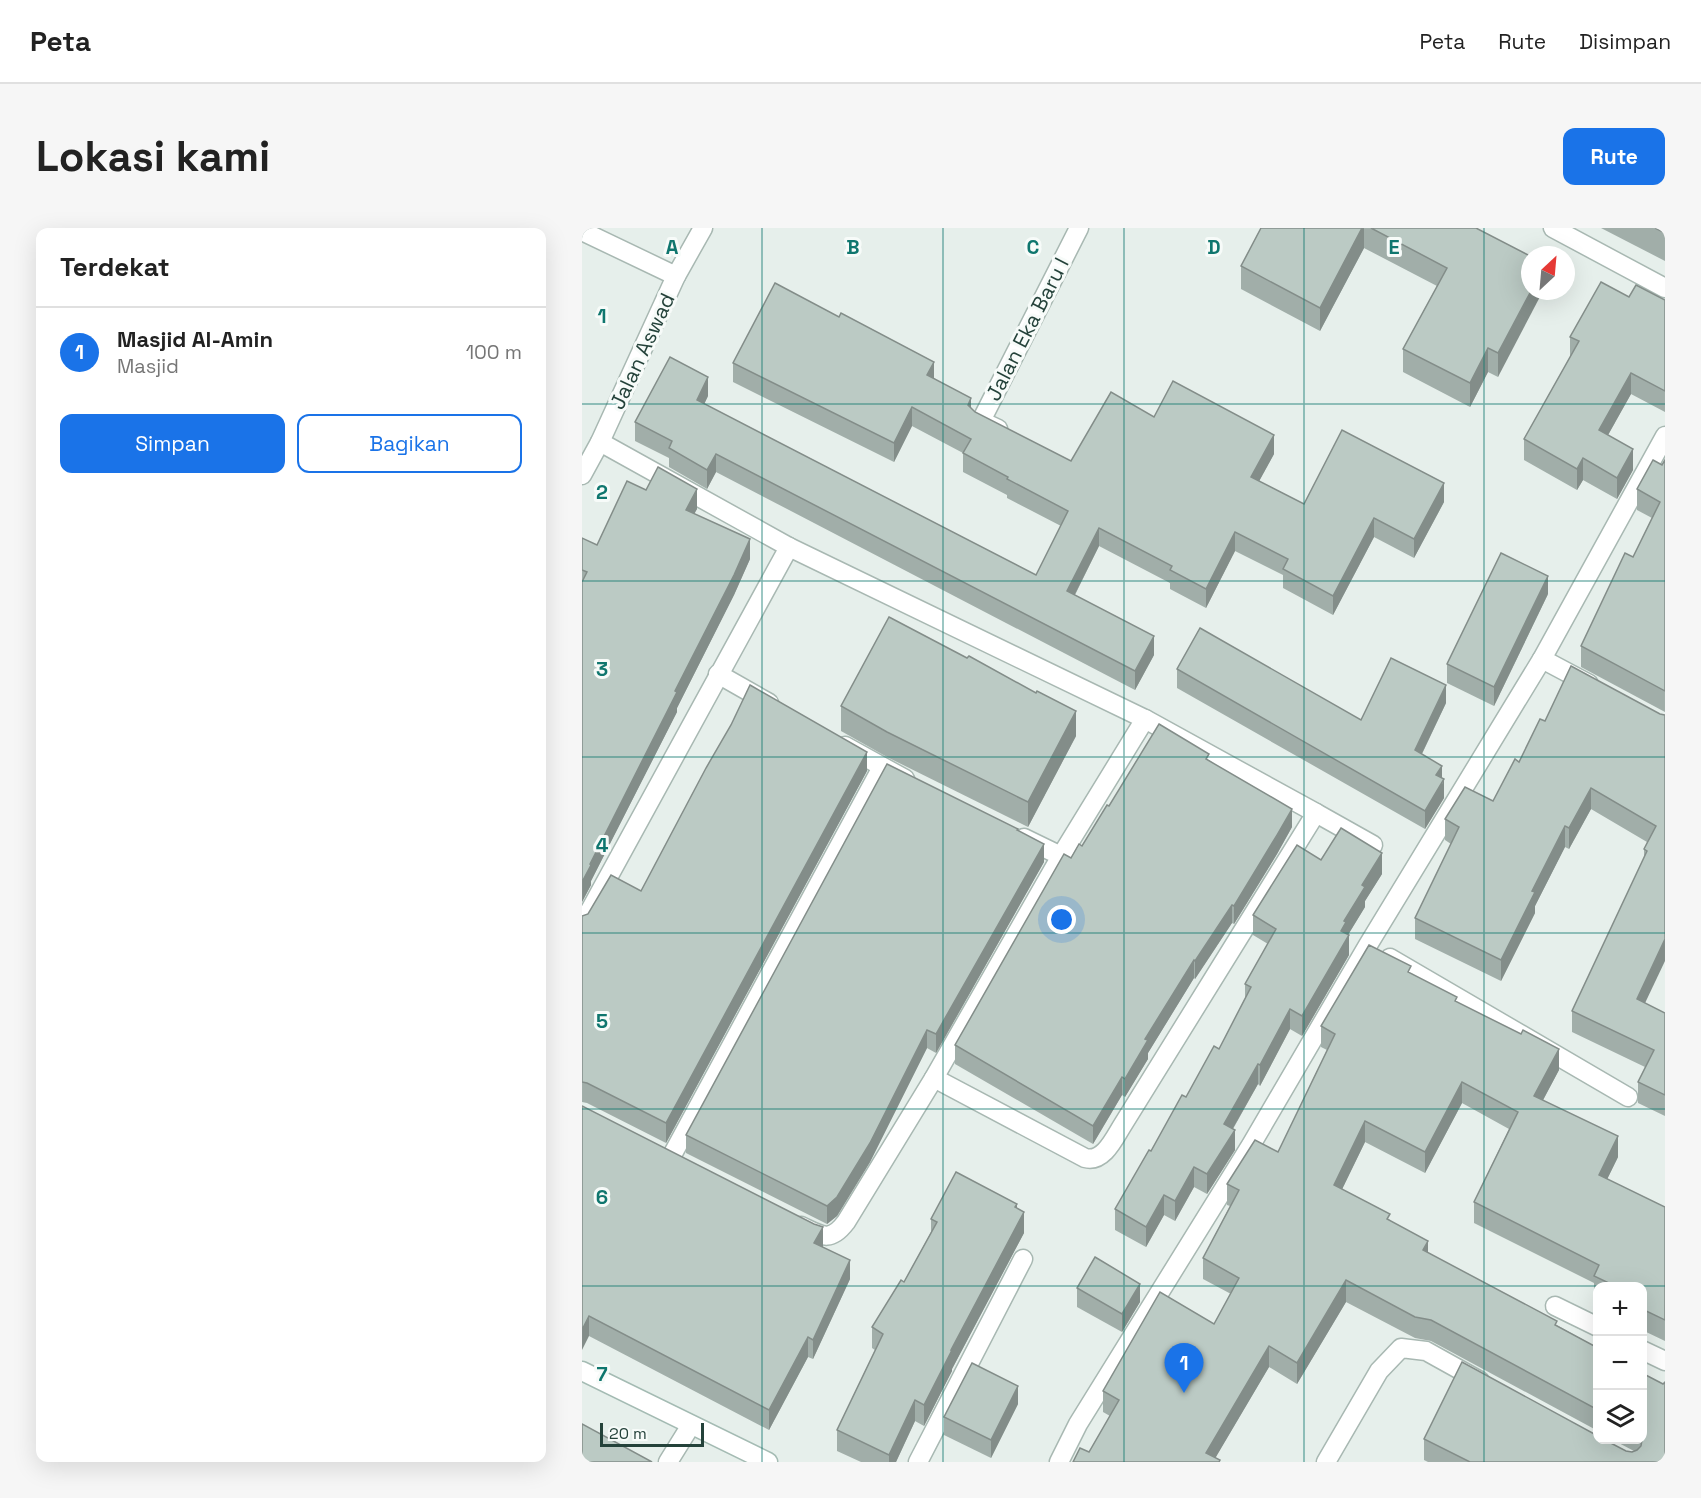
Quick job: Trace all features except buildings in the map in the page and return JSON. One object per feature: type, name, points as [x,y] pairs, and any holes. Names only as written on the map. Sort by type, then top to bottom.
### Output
[{"type":"street","name":"Jalan Aswad","points":[[582,475],[600,442],[676,276],[703,228]]},
{"type":"street","name":"Jalan Eka Baru I","points":[[1013,437],[981,421],[1079,228]]},
{"type":"street","points":[[1553,228],[1664,285]]},
{"type":"street","points":[[582,231],[676,276]]},
{"type":"street","points":[[1059,1462],[1078,1424],[1251,1144],[1368,945],[1542,659],[1665,436]]},
{"type":"street","points":[[600,442],[789,547],[1145,719],[1373,845]]},
{"type":"street","points":[[582,925],[789,547]]},
{"type":"street","points":[[1542,659],[1603,692]]},
{"type":"street","points":[[718,674],[780,709]]},
{"type":"street","points":[[787,1218],[824,1236],[837,1233],[846,1222],[934,1078],[1061,856],[1145,719]]},
{"type":"street","points":[[831,738],[924,788]]},
{"type":"street","points":[[651,1149],[675,1161],[882,767]]},
{"type":"street","points":[[934,1078],[1085,1158],[1090,1160],[1099,1157],[1122,1126],[1316,813]]},
{"type":"street","points":[[1008,830],[1061,856]]},
{"type":"street","points":[[1368,945],[1628,1097]]},
{"type":"street","points":[[918,1462],[1023,1259]]},
{"type":"street","points":[[1555,1306],[1593,1325]]},
{"type":"street","points":[[1326,1462],[1379,1371],[1401,1348],[1426,1352],[1499,1391]]},
{"type":"street","points":[[1647,1352],[1665,1361]]},
{"type":"street","points":[[582,1371],[768,1462]]},
{"type":"street","points":[[668,1462],[691,1425]]},
{"type":"place","name":"Masjid Al-Amin","points":[[1184,1393]]}]
